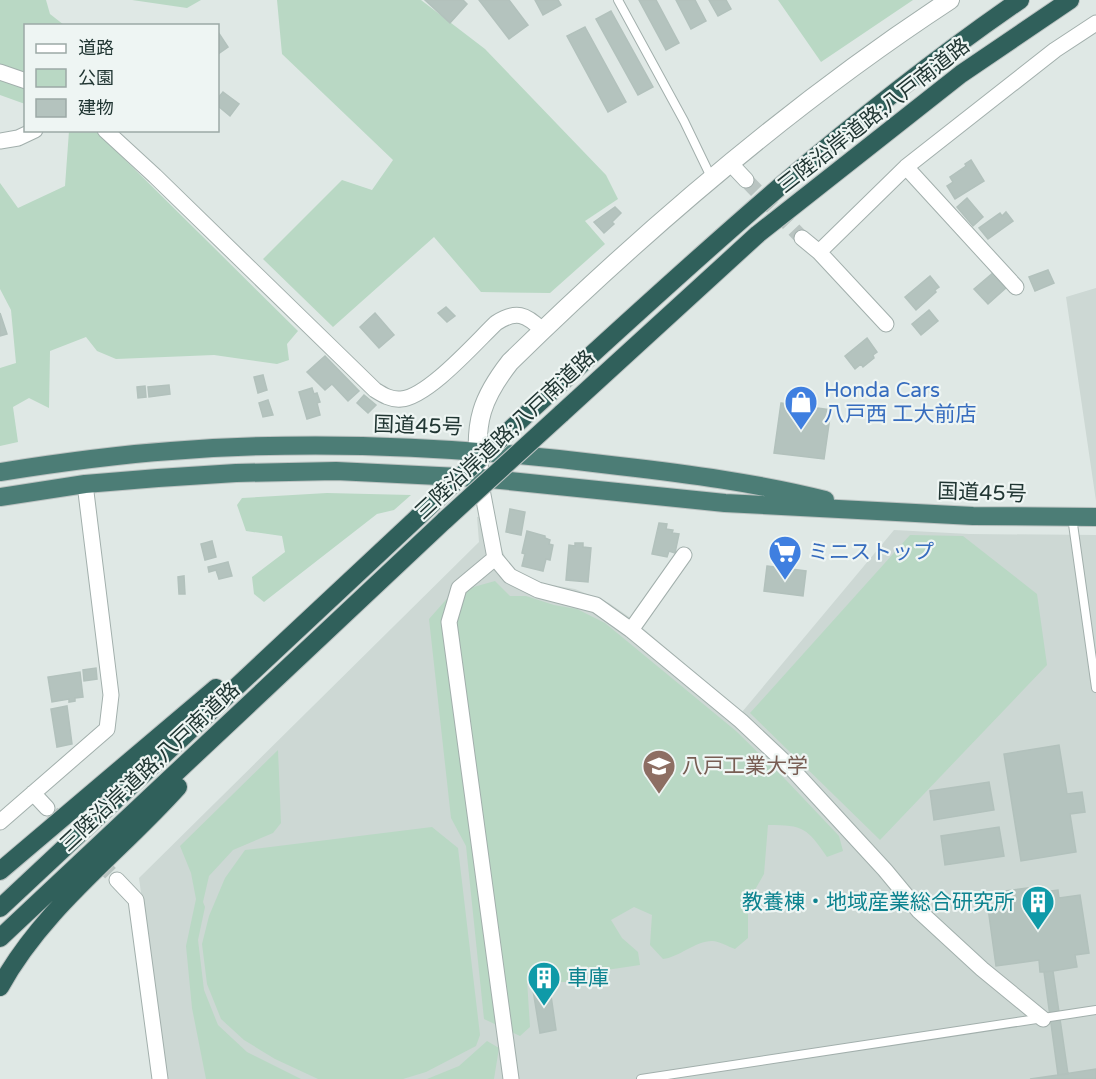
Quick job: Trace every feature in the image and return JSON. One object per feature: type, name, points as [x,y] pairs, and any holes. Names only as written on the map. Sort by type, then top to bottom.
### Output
[{"type":"highway","name":"三陸沿岸道路;八戸南道路","points":[[0,908],[354,575],[718,238],[883,102],[1020,0]]},
{"type":"highway","name":"三陸沿岸道路;八戸南道路","points":[[0,938],[445,520],[758,234],[961,74],[1070,0]]},
{"type":"highway","name":"国道45号","points":[[0,472],[57,463],[183,450],[378,446],[477,451],[707,477],[783,489],[867,510]]},
{"type":"highway","name":"国道45号","points":[[0,497],[85,484],[225,474],[314,471],[480,478],[725,503],[973,516],[1096,517]]},
{"type":"highway","points":[[0,871],[354,575]]},
{"type":"highway","points":[[0,987],[11,967],[40,928],[171,795],[259,696]]},
{"type":"street","points":[[950,0],[834,82],[730,163],[542,330],[510,362],[495,381],[478,423],[477,451],[495,558],[510,576],[538,590],[596,605],[631,630],[741,721],[792,769],[885,870],[919,912],[982,969],[1043,1019]]},
{"type":"street","points":[[819,252],[906,167],[1055,50],[1096,23]]},
{"type":"street","points":[[0,72],[24,80]]},
{"type":"street","points":[[0,141],[18,138],[31,132]]},
{"type":"street","points":[[107,132],[375,390],[389,398],[400,399],[417,395],[496,323],[508,315],[523,315],[542,330]]},
{"type":"street","points":[[730,163],[746,180]]},
{"type":"street","points":[[906,167],[1016,287]]},
{"type":"street","points":[[802,238],[819,252],[885,324]]},
{"type":"street","points":[[0,822],[107,729],[111,695],[85,484]]},
{"type":"street","points":[[631,630],[684,555]]},
{"type":"street","points":[[495,558],[459,588],[449,622],[511,1079]]},
{"type":"street","points":[[33,794],[47,808]]},
{"type":"street","points":[[117,880],[136,900],[160,1079]]},
{"type":"lane","points":[[618,0],[684,121],[712,178]]},
{"type":"lane","points":[[1072,517],[1096,688]]},
{"type":"lane","points":[[641,1079],[1096,1010]]},
{"type":"shaded area","points":[[1096,288],[1096,501],[1066,297]]},
{"type":"shaded area","name":"八戸工業大学","points":[[495,514],[499,542],[513,569],[541,583],[575,589],[609,603],[632,619],[742,712],[894,530],[969,534],[1096,535],[1096,1079],[166,1079],[139,878],[479,542],[477,517]]},
{"type":"green space","points":[[0,0],[46,0],[50,14],[63,24],[24,24],[24,104],[0,95]]},
{"type":"green space","points":[[132,0],[201,0],[187,8]]},
{"type":"green space","points":[[277,0],[421,0],[485,49],[606,175],[618,199],[585,221],[605,244],[550,293],[481,292],[434,237],[333,327],[263,259],[342,180],[372,190],[393,160],[282,54]]},
{"type":"green space","points":[[778,0],[913,0],[821,62]]},
{"type":"green space","points":[[69,132],[97,132],[298,331],[287,344],[289,360],[277,364],[214,355],[116,359],[97,351],[86,337],[50,351],[49,408],[29,398],[13,407],[18,442],[0,446],[0,368],[16,363],[11,310],[0,289],[0,183],[18,208],[65,186]]},
{"type":"green space","points":[[327,493],[411,495],[394,510],[377,514],[264,602],[254,594],[252,577],[285,552],[282,536],[246,531],[237,505],[242,498]]},
{"type":"green space","points":[[910,535],[963,536],[1037,594],[1047,665],[880,840],[750,713]]},
{"type":"green space","points":[[495,581],[510,596],[526,596],[554,605],[577,609],[605,623],[736,731],[839,836],[843,851],[827,857],[804,830],[790,826],[768,825],[764,874],[748,902],[748,938],[735,949],[712,941],[663,959],[650,945],[652,915],[634,907],[611,920],[622,938],[638,952],[640,965],[586,973],[571,982],[557,982],[555,975],[527,980],[530,1027],[520,1036],[484,1019],[466,846],[451,818],[429,619],[452,593]]},
{"type":"green space","points":[[278,750],[281,823],[273,833],[233,850],[209,876],[198,940],[204,990],[218,1025],[247,1052],[301,1079],[206,1079],[192,1008],[186,946],[196,899],[191,873],[180,846]]},
{"type":"green space","points":[[432,827],[458,848],[480,1035],[476,1046],[426,1072],[403,1079],[318,1079],[275,1059],[244,1040],[221,1019],[207,984],[202,944],[209,916],[225,878],[245,850]]},
{"type":"green space","points":[[487,1041],[499,1048],[494,1079],[427,1079],[459,1066]]},
{"type":"building","points":[[425,0],[463,0],[467,4],[450,23]]},
{"type":"building","points":[[479,0],[509,0],[528,25],[509,39]]},
{"type":"building","points":[[535,0],[558,0],[561,5],[543,15]]},
{"type":"building","points":[[639,0],[656,0],[679,43],[666,50]]},
{"type":"building","points":[[676,0],[695,0],[706,21],[691,29]]},
{"type":"building","points":[[709,0],[726,0],[731,9],[718,16]]},
{"type":"building","points":[[611,11],[653,87],[638,95],[596,19]]},
{"type":"building","points":[[585,27],[626,102],[608,112],[567,36]]},
{"type":"building","points":[[219,34],[228,47],[219,53]]},
{"type":"building","points":[[223,92],[239,104],[230,116],[219,107],[219,97]]},
{"type":"building","points":[[971,160],[984,181],[955,199],[947,186],[953,182],[950,177]]},
{"type":"building","points":[[967,198],[983,217],[973,226],[957,207]]},
{"type":"building","points":[[615,207],[621,213],[604,233],[594,222]]},
{"type":"building","points":[[1006,212],[1013,221],[988,239],[979,228],[1000,213],[1002,216]]},
{"type":"building","points":[[1048,270],[1054,283],[1035,291],[1029,277]]},
{"type":"building","points":[[994,272],[1007,287],[988,304],[974,289]]},
{"type":"building","points":[[930,276],[939,287],[916,310],[905,297]]},
{"type":"building","points":[[446,307],[455,316],[447,322],[438,313]]},
{"type":"building","points":[[929,310],[938,321],[921,335],[912,324]]},
{"type":"building","points":[[0,313],[7,334],[0,336]]},
{"type":"building","points":[[375,313],[394,335],[379,348],[360,327]]},
{"type":"building","points":[[867,338],[877,352],[873,355],[874,358],[863,367],[861,364],[855,369],[845,356]]},
{"type":"building","points":[[325,356],[359,391],[348,401],[332,384],[325,390],[307,372]]},
{"type":"building","points":[[263,375],[267,390],[258,393],[254,377]]},
{"type":"building","points":[[169,385],[170,394],[149,397],[148,387]]},
{"type":"building","points":[[145,386],[146,397],[138,398],[137,387]]},
{"type":"building","points":[[312,388],[314,394],[317,393],[320,402],[317,403],[320,415],[307,419],[299,392]]},
{"type":"building","points":[[364,395],[376,405],[368,413],[357,403]]},
{"type":"building","points":[[268,400],[273,415],[263,417],[259,403]]},
{"type":"building","points":[[781,403],[831,410],[824,459],[774,453]]},
{"type":"building","points":[[510,509],[525,512],[521,535],[506,532]]},
{"type":"building","points":[[659,523],[667,524],[666,529],[679,534],[675,553],[669,551],[667,557],[652,554]]},
{"type":"building","points":[[527,531],[545,536],[550,540],[549,544],[553,545],[550,560],[546,559],[543,571],[522,566],[525,554],[522,553]]},
{"type":"building","points":[[212,541],[216,557],[205,560],[201,544]]},
{"type":"building","points":[[575,543],[583,543],[583,547],[591,548],[588,582],[566,580],[569,545],[575,546]]},
{"type":"building","points":[[228,562],[232,576],[219,579],[216,570],[209,572],[208,567]]},
{"type":"building","points":[[767,566],[806,571],[803,596],[764,591]]},
{"type":"building","points":[[184,576],[185,594],[179,594],[178,577]]},
{"type":"building","points":[[96,668],[97,679],[84,681],[83,670]]},
{"type":"building","points":[[80,672],[83,697],[69,702],[69,699],[52,702],[48,677]]},
{"type":"building","points":[[67,706],[72,744],[57,747],[51,709]]},
{"type":"building","points":[[1059,745],[1067,794],[1082,792],[1085,812],[1070,814],[1076,852],[1021,861],[1004,754]]},
{"type":"building","points":[[989,782],[994,810],[934,820],[930,791]]},
{"type":"building","points":[[999,827],[1004,856],[945,865],[941,836]]},
{"type":"building","name":"教養棟・地域産業総合研究所","points":[[1042,886],[1043,892],[1058,890],[1059,898],[1080,895],[1089,953],[1075,955],[1077,967],[1053,971],[1040,972],[1039,960],[996,966],[988,908],[1008,905],[1006,891]]},
{"type":"building","points":[[1053,971],[1068,1074],[1058,1075],[1044,972]]},
{"type":"building","name":"車庫","points":[[549,982],[556,1030],[540,1033],[532,984]]},
{"type":"building","points":[[1096,1069],[1096,1079],[1030,1079],[1058,1075]]},
{"type":"tunnel","points":[[746,180],[802,238]]},
{"type":"tunnel","points":[[52,813],[117,880]]},
{"type":"place","name":"Honda Cars 八戸西 工大前店","points":[[801,431]]},
{"type":"place","name":"ミニストップ","points":[[785,581]]},
{"type":"place","name":"八戸工業大学","points":[[659,795]]},
{"type":"place","name":"教養棟・地域産業総合研究所","points":[[1038,931]]},
{"type":"place","name":"車庫","points":[[544,1007]]}]
